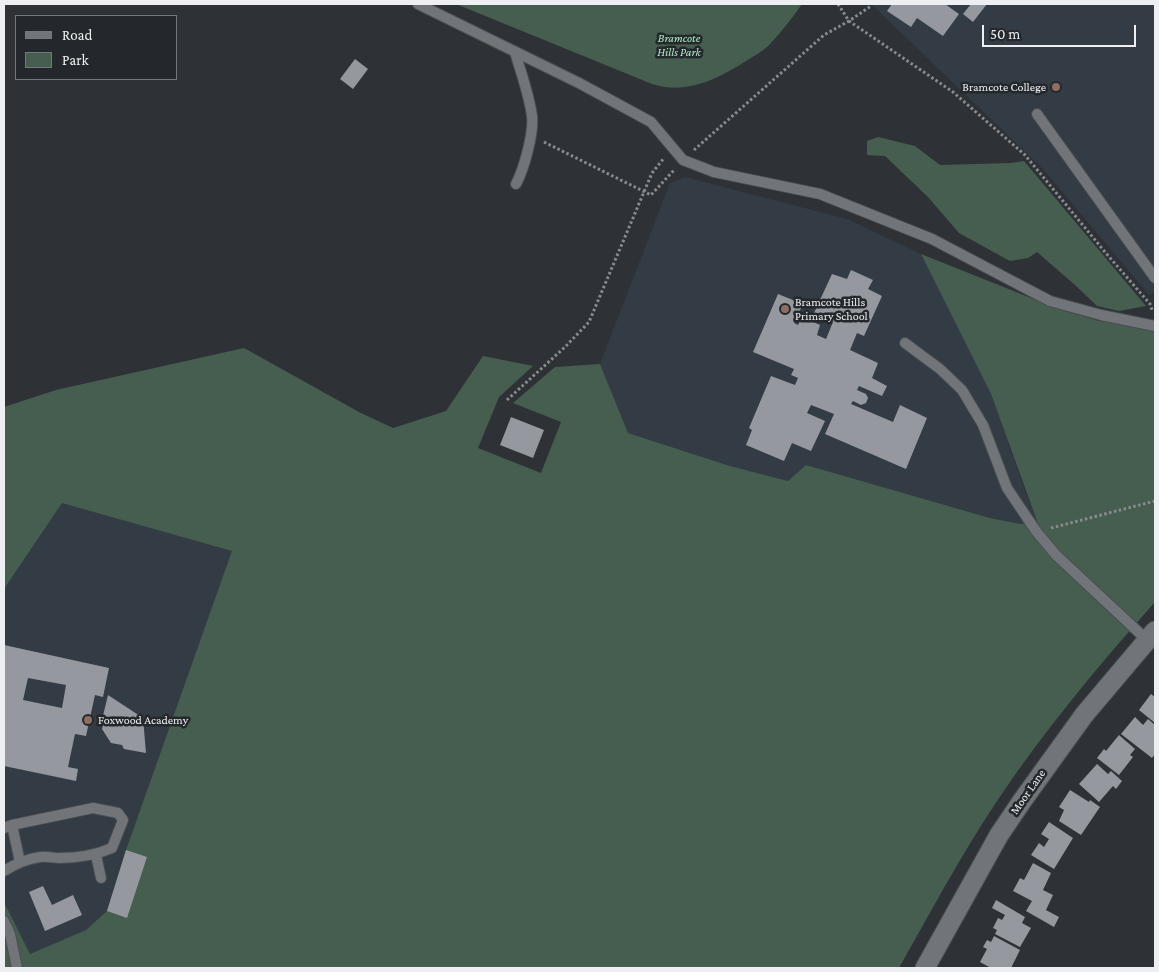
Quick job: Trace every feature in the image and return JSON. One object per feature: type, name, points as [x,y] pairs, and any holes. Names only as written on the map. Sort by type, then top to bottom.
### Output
[{"type":"street","name":"Moor Lane","points":[[925,968],[999,835],[1017,808],[1084,715],[1151,636]]},
{"type":"lane","points":[[418,4],[579,83],[651,122],[683,160],[714,172],[820,194],[932,239],[1050,301],[1101,315],[1155,326]]},
{"type":"lane","points":[[515,52],[532,118],[521,174],[516,184]]},
{"type":"lane","points":[[1037,114],[1155,278]]},
{"type":"lane","points":[[905,343],[940,369],[962,390],[983,425],[1007,488],[1036,532],[1056,555],[1151,636]]},
{"type":"lane","points":[[4,871],[20,862],[42,857],[59,858],[96,855],[112,848],[123,820],[118,813],[92,808],[8,827],[20,862]]},
{"type":"lane","points":[[96,855],[102,878]]},
{"type":"lane","points":[[4,921],[10,934],[18,968]]},
{"type":"path","points":[[838,4],[849,21],[953,92],[1025,155],[1150,304],[1155,317]]},
{"type":"path","points":[[530,135],[650,195],[683,160],[824,35],[871,6]]},
{"type":"path","points":[[507,400],[565,348],[589,322],[652,173],[672,147]]},
{"type":"path","points":[[1036,532],[1155,501]]},
{"type":"shaded area","name":"Bramcote College","points":[[871,4],[1155,4],[1155,292],[1149,295],[1043,169]]},
{"type":"shaded area","name":"Bramcote Hills Primary School","points":[[685,177],[847,219],[921,254],[991,394],[1037,521],[1021,524],[990,518],[806,465],[788,481],[730,466],[628,433],[600,364],[670,183]]},
{"type":"shaded area","name":"Foxwood Academy","points":[[62,502],[233,551],[126,850],[147,857],[107,912],[86,930],[30,954],[4,902],[4,589]]},
{"type":"green space","name":"Bramcote Hills Park","points":[[456,4],[802,4],[769,46],[759,53],[713,79],[677,88],[652,84]]},
{"type":"green space","points":[[878,137],[915,146],[940,165],[1024,161],[1146,306],[1119,311],[1097,306],[1037,252],[1028,258],[1010,261],[959,233],[928,197],[885,156],[867,155],[867,141]]},
{"type":"green space","points":[[921,254],[1051,306],[1099,321],[1155,328],[1155,602],[1071,700],[1013,778],[970,844],[899,968],[4,968],[4,902],[30,954],[86,930],[107,911],[126,850],[232,551],[62,503],[4,589],[4,407],[56,390],[244,348],[359,412],[393,428],[446,411],[483,356],[533,366],[499,397],[478,448],[541,473],[561,422],[513,403],[555,367],[600,364],[628,433],[730,466],[788,481],[806,465],[990,518],[1021,524],[1037,521],[991,394]]},
{"type":"building","points":[[892,4],[945,4],[959,14],[943,36],[917,18],[911,27],[887,11]]},
{"type":"building","points":[[971,4],[987,4],[973,22],[963,14]]},
{"type":"building","points":[[355,59],[368,69],[353,89],[340,79]]},
{"type":"building","points":[[851,270],[873,280],[868,289],[882,296],[864,336],[857,333],[850,350],[878,363],[872,378],[887,386],[882,396],[859,386],[857,390],[866,394],[868,398],[866,403],[861,405],[853,401],[851,404],[893,422],[900,405],[927,418],[906,469],[825,434],[834,414],[811,405],[807,413],[825,421],[811,451],[792,443],[784,461],[746,445],[752,430],[749,428],[771,376],[795,385],[798,378],[791,375],[794,369],[753,352],[778,294],[803,304],[794,323],[798,325],[802,317],[820,325],[817,335],[826,339],[833,322],[814,313],[832,274],[847,279]]},
{"type":"building","points":[[511,417],[544,430],[533,458],[500,445]]},
{"type":"building","points":[[4,645],[109,668],[103,697],[95,695],[86,736],[75,734],[68,767],[78,769],[76,781],[4,766]],"holes":[[[28,678],[66,685],[62,708],[23,700]]]},
{"type":"building","points":[[1151,694],[1155,697],[1155,723],[1139,710]]},
{"type":"building","points":[[108,695],[143,718],[146,753],[124,749],[122,745],[111,743],[101,724]]},
{"type":"building","points":[[1135,717],[1143,725],[1148,719],[1155,725],[1155,754],[1152,758],[1121,734]]},
{"type":"building","points":[[1119,735],[1135,749],[1130,755],[1133,757],[1119,775],[1097,758],[1104,749],[1106,751]]},
{"type":"building","points":[[1097,764],[1108,774],[1111,771],[1122,781],[1116,789],[1113,786],[1099,802],[1079,784]]},
{"type":"building","points":[[1070,790],[1100,807],[1081,835],[1059,821],[1064,810],[1059,807]]},
{"type":"building","points":[[1049,822],[1073,838],[1054,869],[1031,855],[1039,843],[1044,847],[1049,839],[1041,834]]},
{"type":"building","points":[[126,850],[147,857],[127,918],[107,911]]},
{"type":"building","points":[[1033,863],[1051,873],[1043,890],[1053,895],[1046,910],[1059,917],[1054,927],[1026,911],[1032,901],[1013,891],[1020,878],[1024,880]]},
{"type":"building","points":[[43,886],[52,905],[73,895],[82,915],[45,931],[29,892]]},
{"type":"building","points":[[996,900],[1025,917],[1022,923],[1031,928],[1020,947],[995,934],[997,930],[993,928],[998,918],[1002,920],[1005,915],[992,908]]},
{"type":"building","points":[[994,936],[1020,950],[1011,968],[991,968],[980,962],[987,949],[983,947],[987,940],[991,942]]},
{"type":"place","name":"Bramcote College","points":[[1056,87]]},
{"type":"place","name":"Bramcote Hills Primary School","points":[[785,309]]},
{"type":"place","name":"Foxwood Academy","points":[[88,720]]}]
